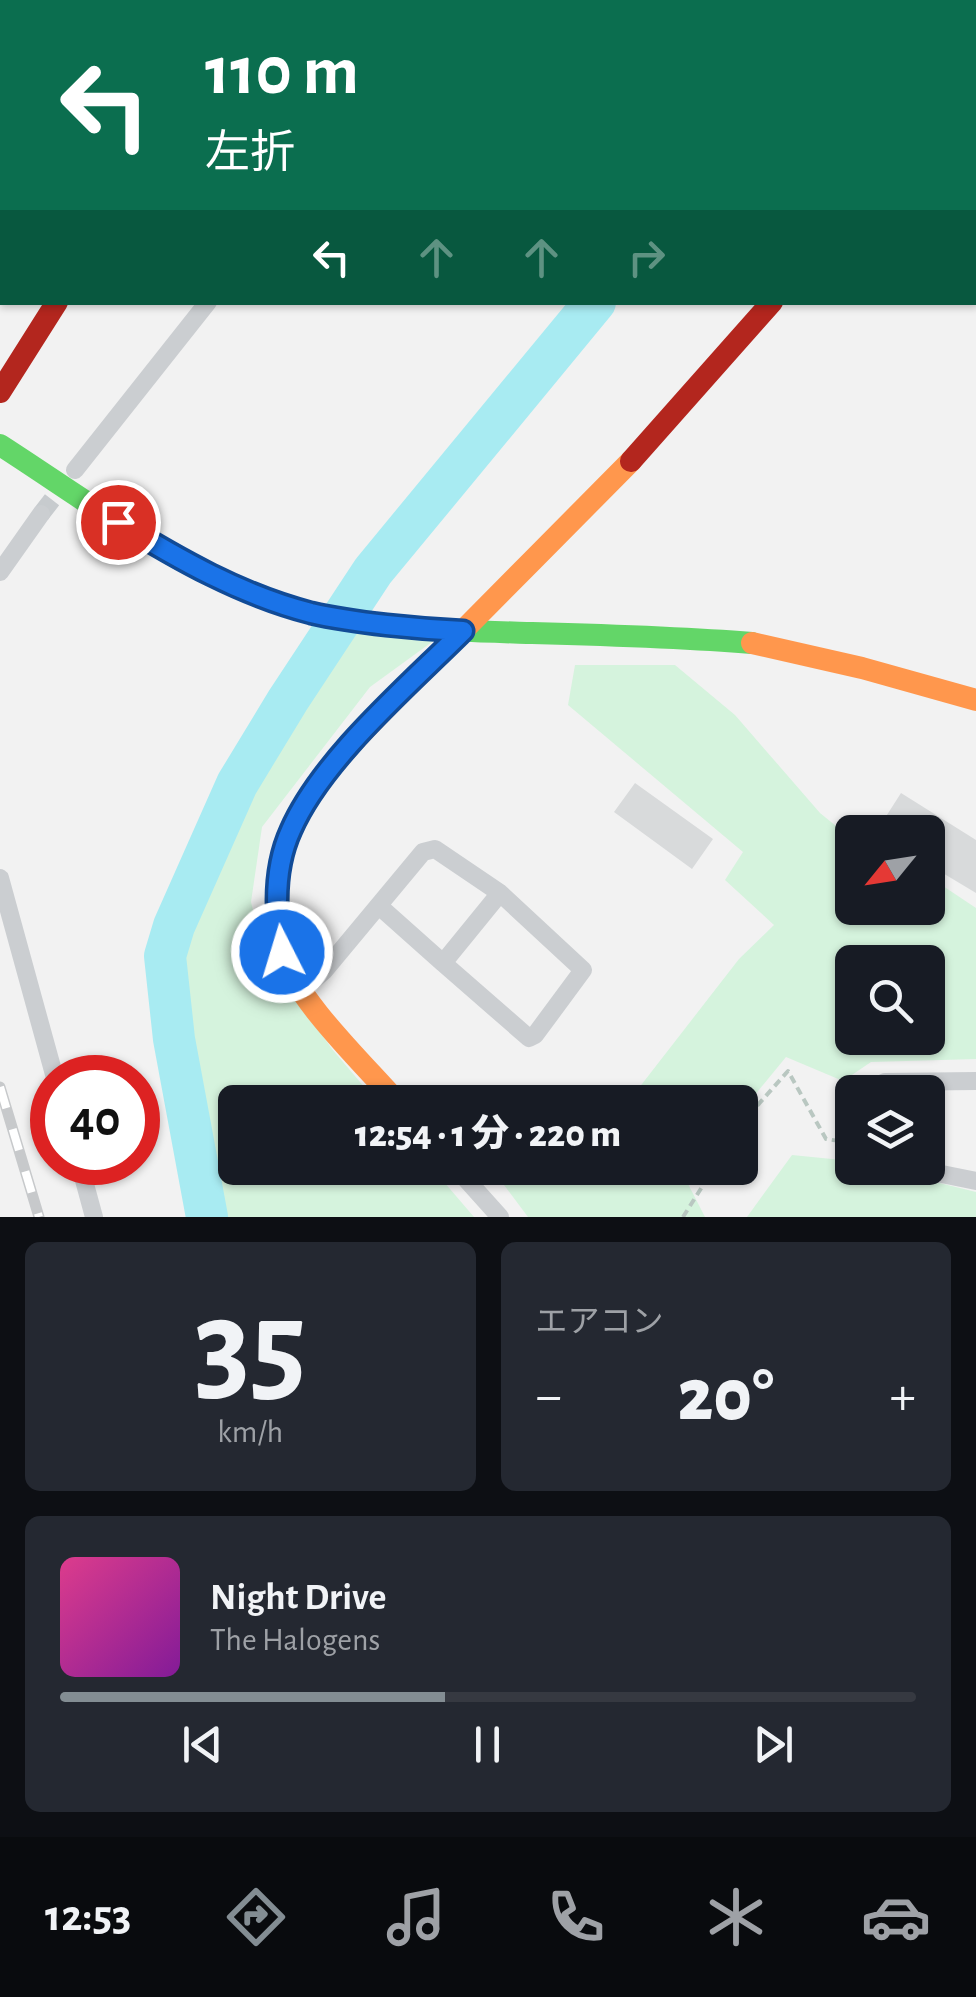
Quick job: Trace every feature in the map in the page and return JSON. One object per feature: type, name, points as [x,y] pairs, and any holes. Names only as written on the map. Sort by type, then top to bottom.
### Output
[{"type":"main road","points":[[0,392],[55,305]]},
{"type":"main road","points":[[382,1085],[300,991],[282,952],[278,929],[281,860],[289,832],[326,774],[637,454],[769,305]]},
{"type":"main road","points":[[0,445],[168,552],[232,585],[312,613],[463,631],[660,636],[752,644],[862,668],[976,700]]},
{"type":"street","points":[[75,470],[206,305]]},
{"type":"street","points":[[0,572],[41,514]]},
{"type":"street","points":[[300,991],[324,971],[423,852],[435,849],[500,893],[583,970],[529,1038],[379,906]]},
{"type":"street","points":[[0,878],[50,1055]]},
{"type":"street","points":[[443,962],[500,893]]},
{"type":"street","points":[[945,1082],[976,1082]]},
{"type":"street","points":[[945,1175],[976,1181]]},
{"type":"street","points":[[85,1185],[94,1217]]},
{"type":"street","points":[[471,1185],[500,1217]]},
{"type":"path","points":[[758,1105],[788,1071],[826,1138],[835,1140]]},
{"type":"path","points":[[683,1217],[703,1185]]},
{"type":"green space","points":[[345,630],[436,639],[370,687],[262,827],[251,902],[263,951],[332,1049],[363,1085],[218,1085],[218,1185],[447,1185],[474,1217],[218,1217],[177,955],[244,795]]},
{"type":"green space","points":[[575,665],[675,665],[735,715],[835,825],[835,925],[945,925],[945,887],[976,908],[976,1059],[871,1062],[852,1075],[835,1078],[786,1057],[758,1091],[758,1085],[641,1085],[739,959],[774,925],[725,880],[743,852],[568,705]]},
{"type":"green space","points":[[792,1155],[835,1159],[835,1185],[945,1184],[976,1192],[976,1217],[747,1217]]},
{"type":"green space","points":[[504,1185],[689,1185],[705,1217],[528,1217]]},
{"type":"building","points":[[635,783],[713,839],[692,869],[614,812]]},
{"type":"building","points":[[901,793],[936,815],[887,815]]},
{"type":"building","points":[[945,821],[976,840],[976,893],[945,874]]},
{"type":"waterway","points":[[207,1217],[174,1039],[165,956],[174,926],[237,784],[373,571],[593,305]]},
{"type":"tunnel","points":[[41,514],[69,478]]},
{"type":"railway","points":[[0,1087],[39,1217]]},
{"type":"traffic: fast","points":[[0,445],[189,565],[271,601],[313,613],[422,629],[752,643]]},
{"type":"traffic: slow","points":[[382,1085],[316,1011],[282,953],[277,892],[289,833],[315,789],[352,744],[631,461]]},
{"type":"traffic: slow","points":[[752,643],[976,700]]},
{"type":"traffic: jam","points":[[0,392],[55,305]]},
{"type":"traffic: jam","points":[[631,461],[769,305]]},
{"type":"route","points":[[118,522],[232,585],[312,613],[426,630],[463,631],[326,774],[300,812],[281,860],[277,904],[282,952]]}]
